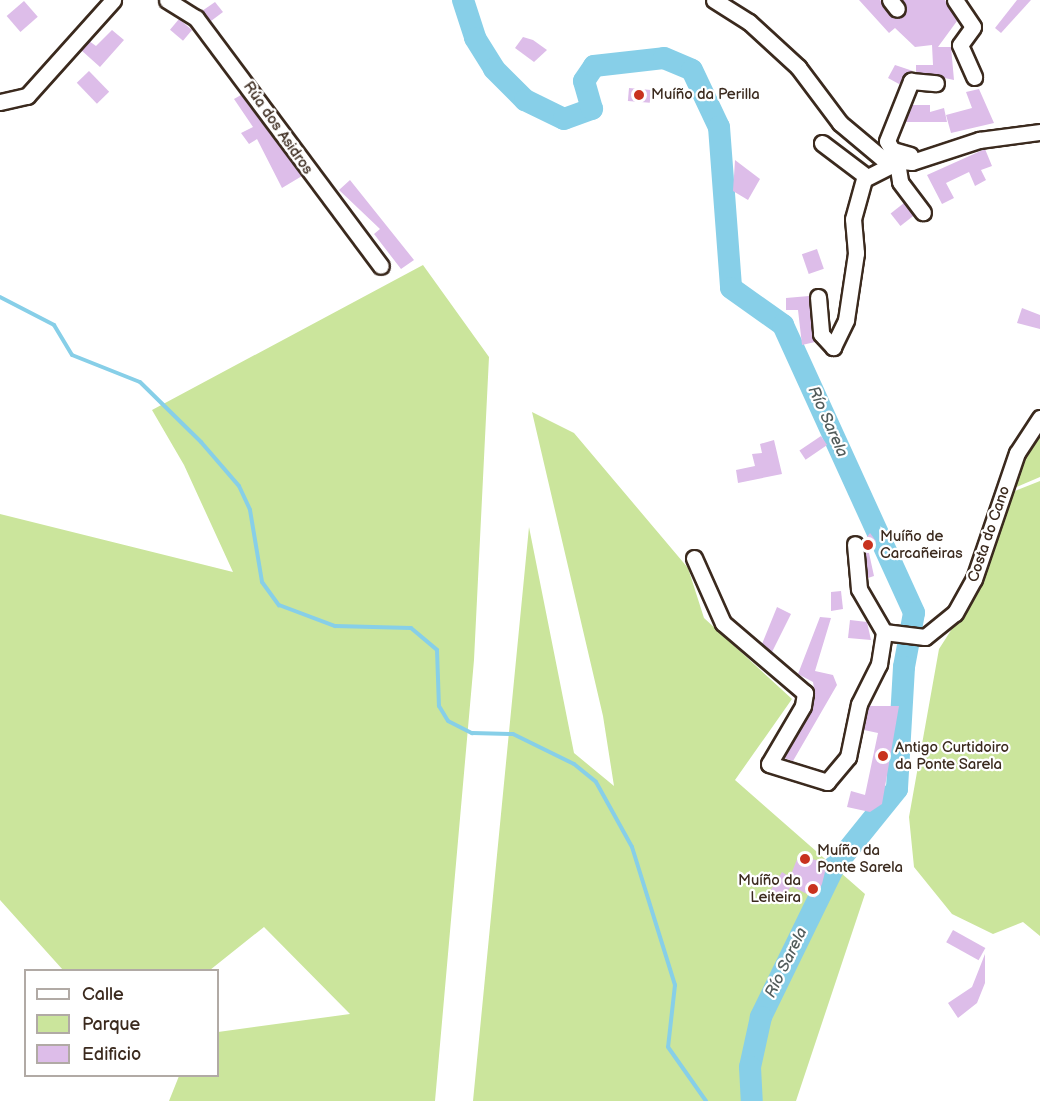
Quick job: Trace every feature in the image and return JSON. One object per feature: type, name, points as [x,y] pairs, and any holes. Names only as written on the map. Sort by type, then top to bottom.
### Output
[{"type":"street","points":[[0,102],[27,96],[113,0]]},
{"type":"street","name":"Rúa dos Asidros","points":[[167,0],[196,18],[381,266]]},
{"type":"street","points":[[714,0],[739,16],[798,67],[840,123],[890,160],[900,182],[923,212]]},
{"type":"street","points":[[737,0],[739,16]]},
{"type":"street","points":[[954,0],[973,27],[960,45],[974,77]]},
{"type":"street","points":[[920,160],[892,150],[887,141],[911,81],[936,83]]},
{"type":"street","points":[[818,297],[820,334],[833,347],[846,320],[856,254],[857,195],[867,177],[890,160],[920,160],[979,141],[1040,132]]},
{"type":"street","points":[[822,143],[867,177]]},
{"type":"street","name":"Costa do Cano","points":[[886,632],[921,637],[955,613],[965,598],[1017,453],[1040,418]]},
{"type":"street","points":[[694,558],[723,623],[805,693],[803,706],[769,764],[827,782],[848,757],[855,736],[859,704],[879,664],[886,632],[859,589],[855,544]]},
{"type":"green space","points":[[423,265],[489,357],[474,660],[435,1101],[169,1101],[179,1077],[219,1077],[219,1032],[350,1014],[264,927],[211,969],[62,969],[0,900],[0,514],[233,572],[184,465],[152,410]]},
{"type":"green space","points":[[532,412],[574,433],[688,568],[704,618],[792,699],[735,780],[865,894],[796,1101],[473,1101],[529,527],[574,753],[614,786],[603,716]]},
{"type":"green space","points":[[1040,429],[1040,477],[1012,489],[1032,436]]},
{"type":"green space","points":[[1040,481],[1040,936],[1023,922],[993,934],[952,914],[914,867],[909,817],[939,649],[973,596],[1010,493]]},
{"type":"building","points":[[859,0],[880,0],[898,19],[906,12],[902,0],[945,0],[957,21],[938,47],[951,47],[954,80],[916,72],[916,65],[933,65],[932,45],[915,47],[895,28],[889,33]]},
{"type":"building","points":[[1017,0],[1031,0],[1001,33],[995,28]]},
{"type":"building","points":[[24,1],[38,17],[20,32],[7,16]]},
{"type":"building","points":[[215,2],[223,12],[211,21],[202,11]]},
{"type":"building","points":[[179,19],[192,30],[183,41],[170,30]]},
{"type":"building","points":[[112,30],[124,40],[100,67],[81,50],[89,41],[96,46]]},
{"type":"building","points":[[523,37],[533,40],[547,50],[534,62],[515,48]]},
{"type":"building","points":[[895,65],[913,71],[899,84],[888,78]]},
{"type":"building","points":[[89,71],[109,92],[97,104],[77,83]]},
{"type":"building","name":"Muíño da Perilla","points":[[629,88],[651,90],[650,103],[628,101]]},
{"type":"building","points":[[979,89],[994,123],[951,133],[946,115],[972,108],[966,92]]},
{"type":"building","points":[[241,95],[302,176],[282,188],[257,139],[249,144],[241,133],[253,127],[234,99]]},
{"type":"building","points":[[912,105],[930,105],[930,112],[944,108],[947,122],[905,122]]},
{"type":"building","points":[[985,149],[992,166],[981,170],[986,180],[975,186],[969,172],[946,183],[954,198],[942,204],[927,175]]},
{"type":"building","points":[[735,160],[760,179],[748,200],[733,191]]},
{"type":"building","points":[[350,180],[414,260],[401,269],[374,234],[380,229],[339,190]]},
{"type":"building","points":[[904,203],[914,216],[900,226],[891,213]]},
{"type":"building","points":[[817,249],[824,269],[809,274],[802,254]]},
{"type":"building","points":[[809,296],[815,342],[802,345],[798,310],[786,310],[786,298]]},
{"type":"building","points":[[1022,308],[1040,315],[1040,329],[1017,323]]},
{"type":"building","points":[[821,436],[827,445],[806,460],[799,451]]},
{"type":"building","points":[[774,440],[782,474],[738,483],[736,470],[755,466],[752,454],[762,453],[760,444]]},
{"type":"building","points":[[870,533],[876,541],[869,553],[874,576],[868,578],[864,541]]},
{"type":"building","points":[[841,591],[843,609],[831,611],[831,592]]},
{"type":"building","points":[[777,607],[791,614],[772,652],[762,644]]},
{"type":"building","points":[[820,617],[831,618],[815,671],[833,675],[837,685],[793,761],[784,758],[811,711],[815,694],[813,682],[798,674]]},
{"type":"building","points":[[850,620],[867,622],[871,640],[848,638]]},
{"type":"building","name":"Antigo Curtidoiro da Ponte Sarela","points":[[869,706],[899,706],[882,804],[870,812],[847,807],[851,791],[865,795],[878,733],[864,730]]},
{"type":"building","points":[[799,854],[827,864],[822,884],[815,898],[791,886],[783,899],[770,891],[782,872],[790,877]]},
{"type":"building","points":[[953,930],[985,948],[979,960],[946,942]]},
{"type":"building","points":[[985,954],[985,983],[977,1003],[958,1018],[948,1003],[972,987]]},
{"type":"waterway","name":"Río Sarela","points":[[463,0],[475,38],[494,69],[525,100],[564,119],[592,109],[584,81],[594,66],[664,58],[692,70],[719,127],[731,288],[783,325],[914,613],[904,667],[897,789],[834,867],[761,1017],[750,1067],[752,1101]]},
{"type":"waterway","points":[[0,297],[54,325],[72,355],[140,382],[201,442],[239,486],[250,510],[262,582],[279,605],[335,626],[411,628],[437,650],[439,706],[448,721],[472,733],[513,734],[574,764],[596,782],[632,847],[675,985],[668,1047],[706,1101]]},
{"type":"place","name":"Muíño da Perilla","points":[[639,95]]},
{"type":"place","name":"Muíño de Carcañeiras","points":[[868,545]]},
{"type":"place","name":"Antigo Curtidoiro da Ponte Sarela","points":[[883,756]]},
{"type":"place","name":"Muíño da Ponte Sarela","points":[[805,859]]},
{"type":"place","name":"Muíño da Leiteira","points":[[813,889]]}]
